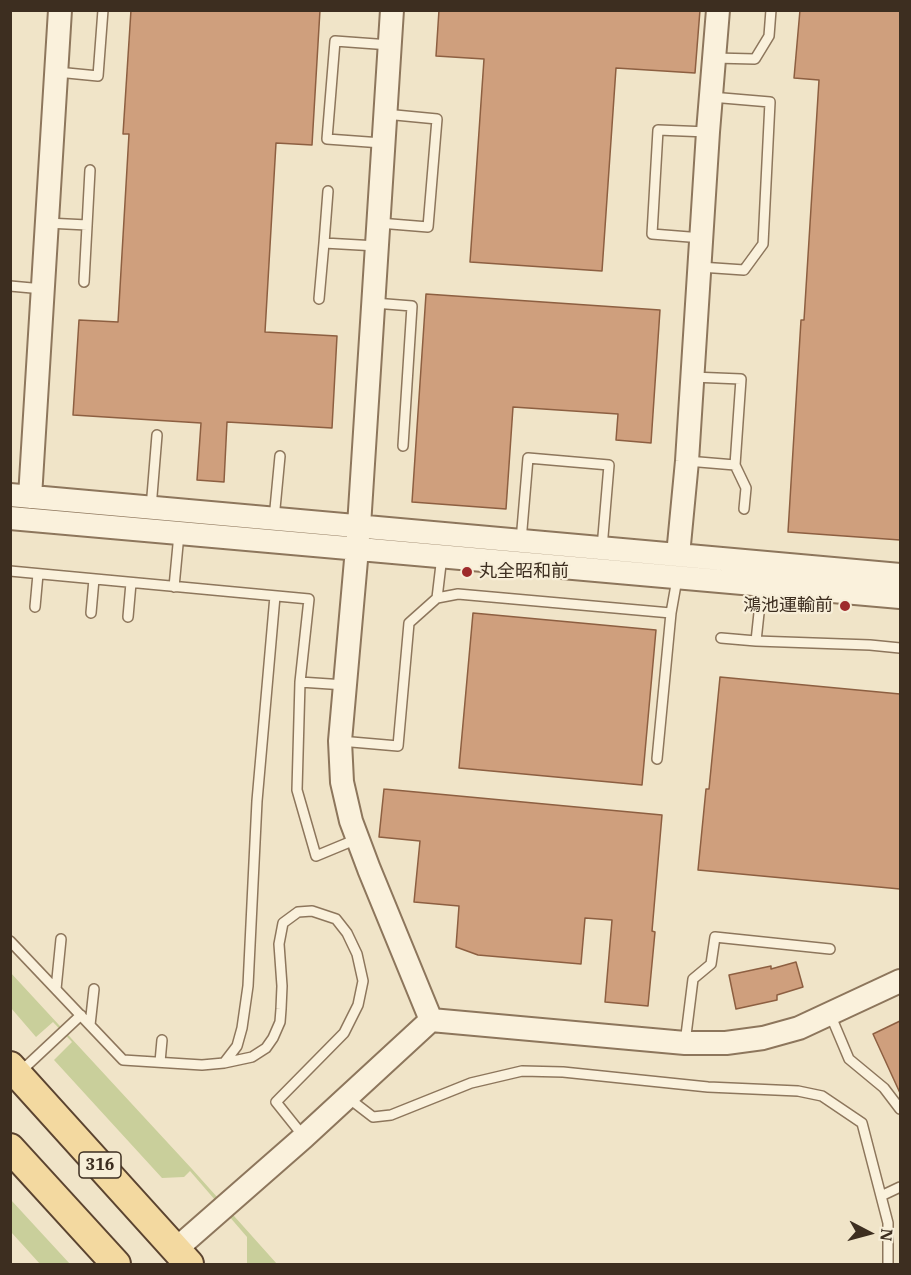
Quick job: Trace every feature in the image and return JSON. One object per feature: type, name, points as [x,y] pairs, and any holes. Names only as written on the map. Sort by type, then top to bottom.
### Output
[{"type":"main road","name":"316","points":[[14,1070],[182,1257]]},
{"type":"main road","points":[[10,1148],[116,1264]]},
{"type":"street","points":[[60,10],[43,288],[20,496],[602,548],[762,585],[900,597]]},
{"type":"street","points":[[392,10],[360,526],[340,741],[342,782],[351,821],[431,1020]]},
{"type":"street","points":[[678,566],[717,10]]},
{"type":"street","points":[[10,518],[442,556],[900,575]]},
{"type":"street","points":[[182,1257],[304,1137],[431,1020],[685,1043],[726,1043],[763,1038],[799,1028],[900,981]]},
{"type":"lane","points":[[57,72],[98,76],[103,10]]},
{"type":"lane","points":[[714,58],[755,59],[770,36],[771,10]]},
{"type":"lane","points":[[383,143],[327,139],[335,41],[390,45]]},
{"type":"lane","points":[[700,267],[744,270],[763,244],[770,102],[711,97]]},
{"type":"lane","points":[[378,223],[428,228],[437,119],[385,114]]},
{"type":"lane","points":[[702,238],[652,234],[658,129],[708,132]]},
{"type":"lane","points":[[84,282],[90,170]]},
{"type":"lane","points":[[320,299],[328,191]]},
{"type":"lane","points":[[47,223],[87,225]]},
{"type":"lane","points":[[324,243],[377,246]]},
{"type":"lane","points":[[10,286],[43,288]]},
{"type":"lane","points":[[374,303],[412,306],[403,446]]},
{"type":"lane","points":[[692,377],[741,380],[735,465],[746,488],[744,509]]},
{"type":"lane","points":[[151,508],[157,435]]},
{"type":"lane","points":[[274,519],[280,456]]},
{"type":"lane","points":[[521,541],[528,458],[609,465],[602,548]]},
{"type":"lane","points":[[687,461],[735,465]]},
{"type":"lane","points":[[174,587],[180,534]]},
{"type":"lane","points":[[437,598],[442,556]]},
{"type":"lane","points":[[657,759],[678,566]]},
{"type":"lane","points":[[10,572],[309,599],[300,682],[297,790],[316,856],[357,838]]},
{"type":"lane","points":[[35,608],[38,574]]},
{"type":"lane","points":[[91,613],[94,579]]},
{"type":"lane","points":[[128,617],[131,583]]},
{"type":"lane","points":[[756,641],[762,585]]},
{"type":"lane","points":[[340,741],[398,746],[409,623],[437,598],[458,594],[671,614]]},
{"type":"lane","points":[[224,1063],[237,1046],[242,1029],[248,986],[256,801],[275,596]]},
{"type":"lane","points":[[721,638],[900,648]]},
{"type":"lane","points":[[300,682],[345,685]]},
{"type":"lane","points":[[10,941],[123,1060],[202,1065],[224,1063],[252,1056],[266,1048],[273,1038],[280,1022],[282,986],[279,944],[283,923],[298,912],[312,911],[336,919],[347,933],[357,954],[363,981],[358,1005],[344,1033],[276,1102],[304,1137]]},
{"type":"lane","points":[[685,1043],[693,979],[711,964],[715,937],[830,949]]},
{"type":"lane","points":[[56,989],[61,939]]},
{"type":"lane","points":[[90,1025],[94,989]]},
{"type":"lane","points":[[830,1014],[849,1059],[884,1088],[900,1109]]},
{"type":"lane","points":[[14,1070],[81,1015]]},
{"type":"lane","points":[[160,1062],[162,1040]]},
{"type":"lane","points":[[347,1097],[373,1117],[391,1114],[432,1100],[471,1083],[522,1071],[563,1072],[708,1087],[798,1091],[822,1096],[862,1123],[888,1223],[888,1264]]},
{"type":"lane","points":[[881,1196],[900,1187]]},
{"type":"green space","points":[[10,972],[277,1264],[247,1264],[247,1237],[190,1171],[184,1177],[162,1178],[54,1060],[72,1042],[53,1022],[36,1037],[11,1008]]},
{"type":"green space","points":[[11,1200],[70,1264],[40,1264],[11,1232]]},
{"type":"building","points":[[131,10],[320,10],[312,145],[276,143],[265,332],[337,336],[332,428],[227,422],[224,482],[197,480],[201,423],[73,415],[79,320],[118,322],[129,134],[123,134]]},
{"type":"building","points":[[439,10],[700,10],[695,73],[616,68],[602,271],[470,262],[484,59],[436,56]]},
{"type":"building","points":[[800,10],[900,10],[900,540],[788,532],[819,80],[794,78]]},
{"type":"building","points":[[426,294],[660,310],[651,443],[616,440],[618,414],[513,407],[506,509],[412,502]]},
{"type":"building","points":[[473,613],[656,630],[642,785],[459,768]]},
{"type":"building","points":[[720,677],[900,694],[900,889],[698,870]]},
{"type":"building","points":[[384,789],[662,815],[648,1006],[605,1002],[612,920],[585,918],[581,964],[478,955],[456,947],[459,906],[414,902],[420,841],[379,837]]},
{"type":"building","points":[[796,962],[803,987],[777,995],[777,1000],[736,1009],[729,975],[771,966],[771,969]]},
{"type":"building","points":[[900,1021],[900,1093],[873,1034]]},
{"type":"place","name":"丸全昭和前","points":[[467,572]]},
{"type":"place","name":"鴻池運輸前","points":[[845,606]]}]
